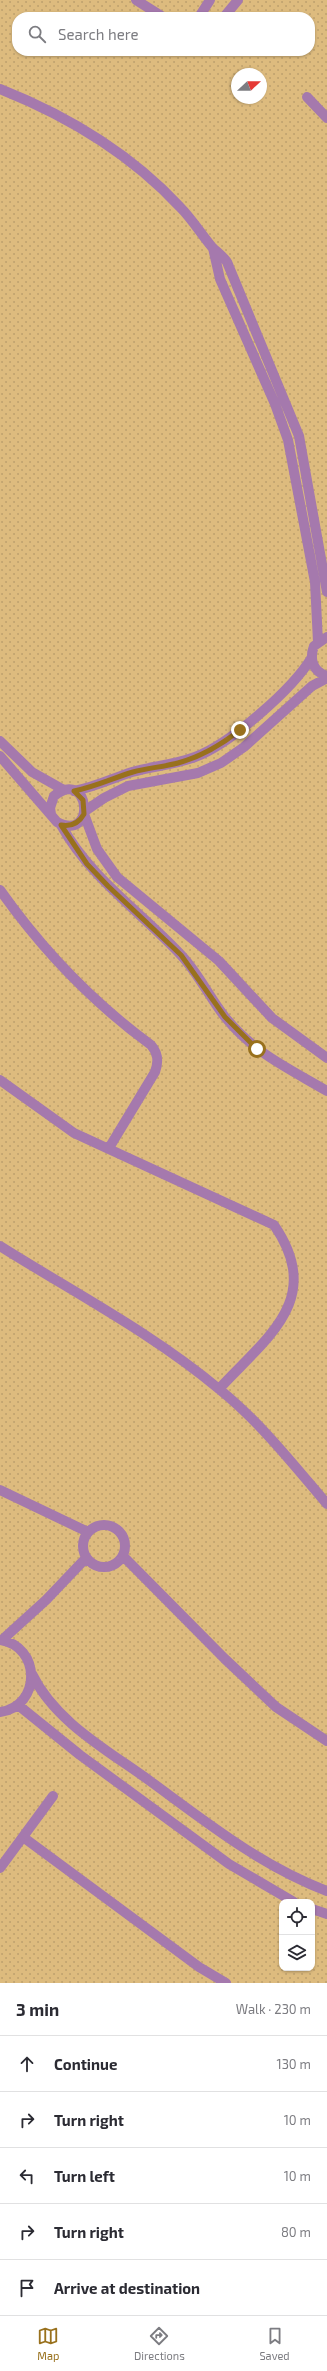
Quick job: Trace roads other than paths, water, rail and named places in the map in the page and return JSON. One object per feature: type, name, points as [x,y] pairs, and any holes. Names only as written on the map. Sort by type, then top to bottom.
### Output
[{"type":"street","points":[[136,0],[155,12]]},
{"type":"street","points":[[202,12],[210,0]]},
{"type":"street","points":[[228,12],[238,0]]},
{"type":"street","points":[[0,89],[24,99],[80,127],[124,155],[181,207],[213,248],[220,279],[275,404],[288,440],[317,565],[327,592]]},
{"type":"street","points":[[308,97],[327,118]]},
{"type":"street","points":[[61,825],[67,826],[77,823],[85,813],[104,798],[128,786],[186,776],[221,763],[244,747],[312,686],[327,677],[315,668],[312,657],[312,651],[323,639],[318,603],[317,565]]},
{"type":"street","points":[[51,814],[51,802],[54,796],[69,791],[94,787],[134,772],[178,763],[214,748],[240,730],[287,687],[303,670],[312,657]]},
{"type":"street","points":[[0,741],[32,772],[83,800],[85,813],[97,849],[117,878],[219,961],[282,1027],[327,1058]]},
{"type":"street","points":[[0,756],[61,825],[77,851],[108,886],[181,955],[225,1017],[240,1034],[272,1061],[327,1091]]},
{"type":"street","points":[[0,890],[31,933],[75,982],[100,1005],[151,1045],[156,1052],[158,1059],[155,1072],[109,1148]]},
{"type":"street","points":[[0,1080],[74,1133],[258,1216],[274,1225],[287,1247],[294,1269],[294,1285],[286,1314],[277,1327],[219,1389]]},
{"type":"street","points":[[0,1246],[158,1344],[219,1389],[263,1431],[327,1504]]},
{"type":"street","points":[[0,1490],[88,1532]]},
{"type":"street","points":[[99,1525],[113,1526],[123,1536],[125,1542],[123,1556],[119,1561],[107,1567],[95,1565],[86,1558],[83,1542],[88,1532],[99,1525]]},
{"type":"street","points":[[123,1556],[225,1659],[276,1707],[327,1741]]},
{"type":"street","points":[[0,1712],[18,1705],[29,1692],[32,1674],[31,1666],[23,1652],[17,1646],[1,1640],[46,1600],[86,1558]]},
{"type":"street","points":[[32,1674],[50,1702],[92,1739],[252,1854],[294,1877],[327,1891]]},
{"type":"street","points":[[18,1705],[80,1755],[229,1864],[289,1899]]},
{"type":"street","points":[[0,1868],[53,1796]]},
{"type":"street","points":[[23,1837],[199,1967],[226,1983]]},
{"type":"street","points":[[315,1910],[327,1914]]}]
